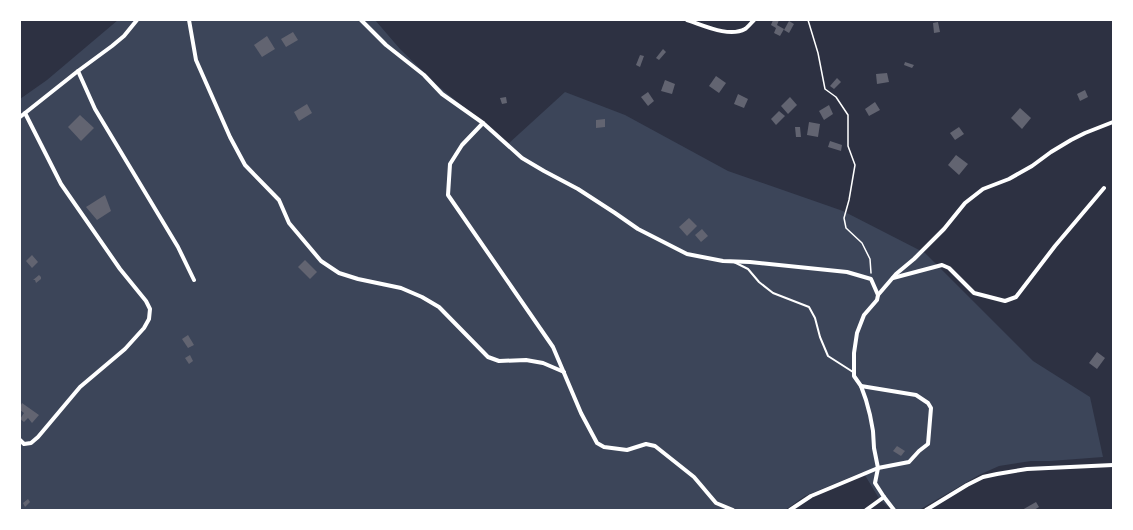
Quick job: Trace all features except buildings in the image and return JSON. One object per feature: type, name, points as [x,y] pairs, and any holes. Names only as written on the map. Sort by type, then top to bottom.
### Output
[{"type":"street","points":[[20,117],[112,46],[124,36],[137,20]]},
{"type":"street","points":[[189,20],[196,60],[230,137],[246,165],[279,200],[289,223],[321,261],[339,273],[358,279],[401,288],[422,297],[439,307],[488,357],[499,360],[526,360],[543,363],[564,372]]},
{"type":"street","points":[[361,20],[386,44],[424,75],[442,94],[483,123],[522,158],[578,189],[615,212],[638,229],[687,254],[723,261],[847,272],[871,279],[878,295]]},
{"type":"street","points":[[687,20],[726,32],[735,32],[744,29],[754,20]]},
{"type":"street","points":[[78,71],[95,109],[178,247],[194,280]]},
{"type":"street","points":[[20,440],[24,444],[31,443],[80,387],[125,349],[144,328],[149,319],[150,310],[146,301],[120,269],[61,184],[25,113]]},
{"type":"street","points":[[894,510],[876,483],[878,468],[870,415],[861,386],[854,376],[854,353],[857,333],[864,316],[877,300],[878,295],[893,278],[928,245],[965,203],[982,190],[1009,179],[1032,166],[1071,140],[1113,122]]},
{"type":"street","points":[[483,123],[462,145],[450,164],[448,195],[553,347],[581,413],[597,443],[604,447],[627,450],[646,444],[655,446],[694,477],[716,503],[733,510]]},
{"type":"street","points":[[893,278],[942,265],[949,268],[974,293],[1005,301],[1016,297],[1055,246],[1104,188]]},
{"type":"street","points":[[790,510],[811,496],[878,468],[909,462],[928,444],[931,408],[928,403],[916,395],[861,386]]},
{"type":"street","points":[[926,510],[983,477],[1027,469],[1113,465]]},
{"type":"street","points":[[866,510],[884,497]]},
{"type":"lane","points":[[734,261],[748,269],[773,293],[809,308],[815,318],[820,337],[828,356],[854,373]]},
{"type":"path","points":[[808,20],[818,53],[826,89],[836,97],[848,115],[848,146],[855,165],[850,200],[844,218],[846,228],[862,243],[870,259],[871,279]]},
{"type":"shaded area","points":[[118,20],[375,20],[400,49],[437,85],[508,144],[565,92],[625,115],[728,171],[843,211],[925,253],[1033,361],[1090,397],[1103,457],[1031,461],[999,466],[979,475],[919,510],[896,510],[887,506],[880,500],[863,472],[805,496],[785,510],[20,510],[20,99],[47,80]]}]
